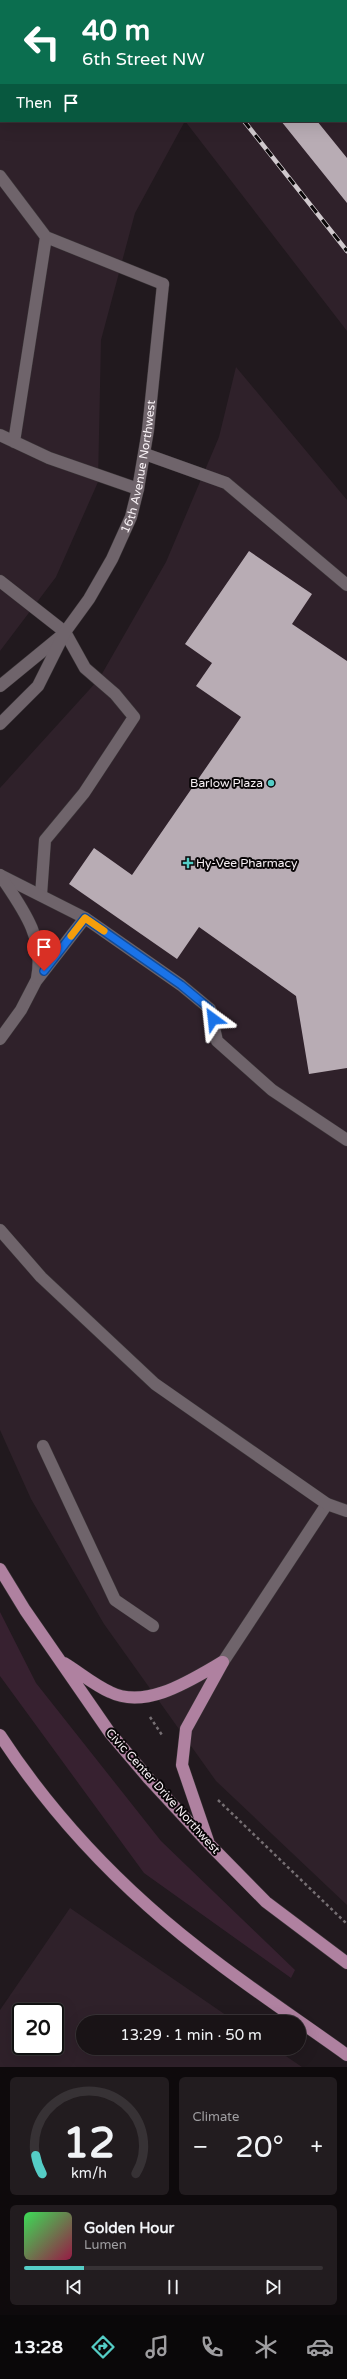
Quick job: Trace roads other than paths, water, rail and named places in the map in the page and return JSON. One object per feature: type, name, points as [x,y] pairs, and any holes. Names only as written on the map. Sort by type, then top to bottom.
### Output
[{"type":"main road","name":"Civic Center Drive Northwest","points":[[0,1569],[59,1660],[110,1733],[210,1846],[266,1902],[347,1963]]},
{"type":"main road","points":[[59,1660],[111,1693],[138,1699],[177,1686],[223,1662]]},
{"type":"main road","points":[[210,1846],[182,1765],[186,1729],[223,1662]]},
{"type":"main road","points":[[0,1735],[56,1812],[103,1864],[148,1907],[205,1953],[347,2055]]},
{"type":"street","points":[[0,176],[46,237],[14,442]]},
{"type":"street","name":"16th Avenue Northwest","points":[[0,724],[38,686],[65,632],[89,599],[112,559],[131,517],[145,454],[163,284],[46,237]]},
{"type":"street","points":[[0,435],[49,458],[138,489]]},
{"type":"street","points":[[145,454],[226,483],[347,585]]},
{"type":"street","points":[[0,581],[65,632],[85,668],[115,694],[134,717],[84,793],[45,840],[41,896]]},
{"type":"street","name":"16th Avenue Northwest","points":[[0,686],[65,632]]},
{"type":"street","points":[[0,875],[85,918],[181,985],[210,1009],[217,1040],[272,1090],[347,1140]]},
{"type":"street","points":[[0,875],[30,923],[39,946],[40,964],[36,982]]},
{"type":"street","points":[[0,1039],[21,1010],[36,982],[85,918]]},
{"type":"street","points":[[0,1230],[50,1286],[155,1384],[328,1504],[347,1511]]},
{"type":"street","points":[[43,1446],[115,1600],[153,1626]]},
{"type":"street","points":[[223,1662],[328,1504]]},
{"type":"railway","points":[[245,122],[347,251]]},
{"type":"place","name":"Barlow Plaza","points":[[271,783]]},
{"type":"place","name":"Hy-Vee Pharmacy","points":[[188,863]]}]
